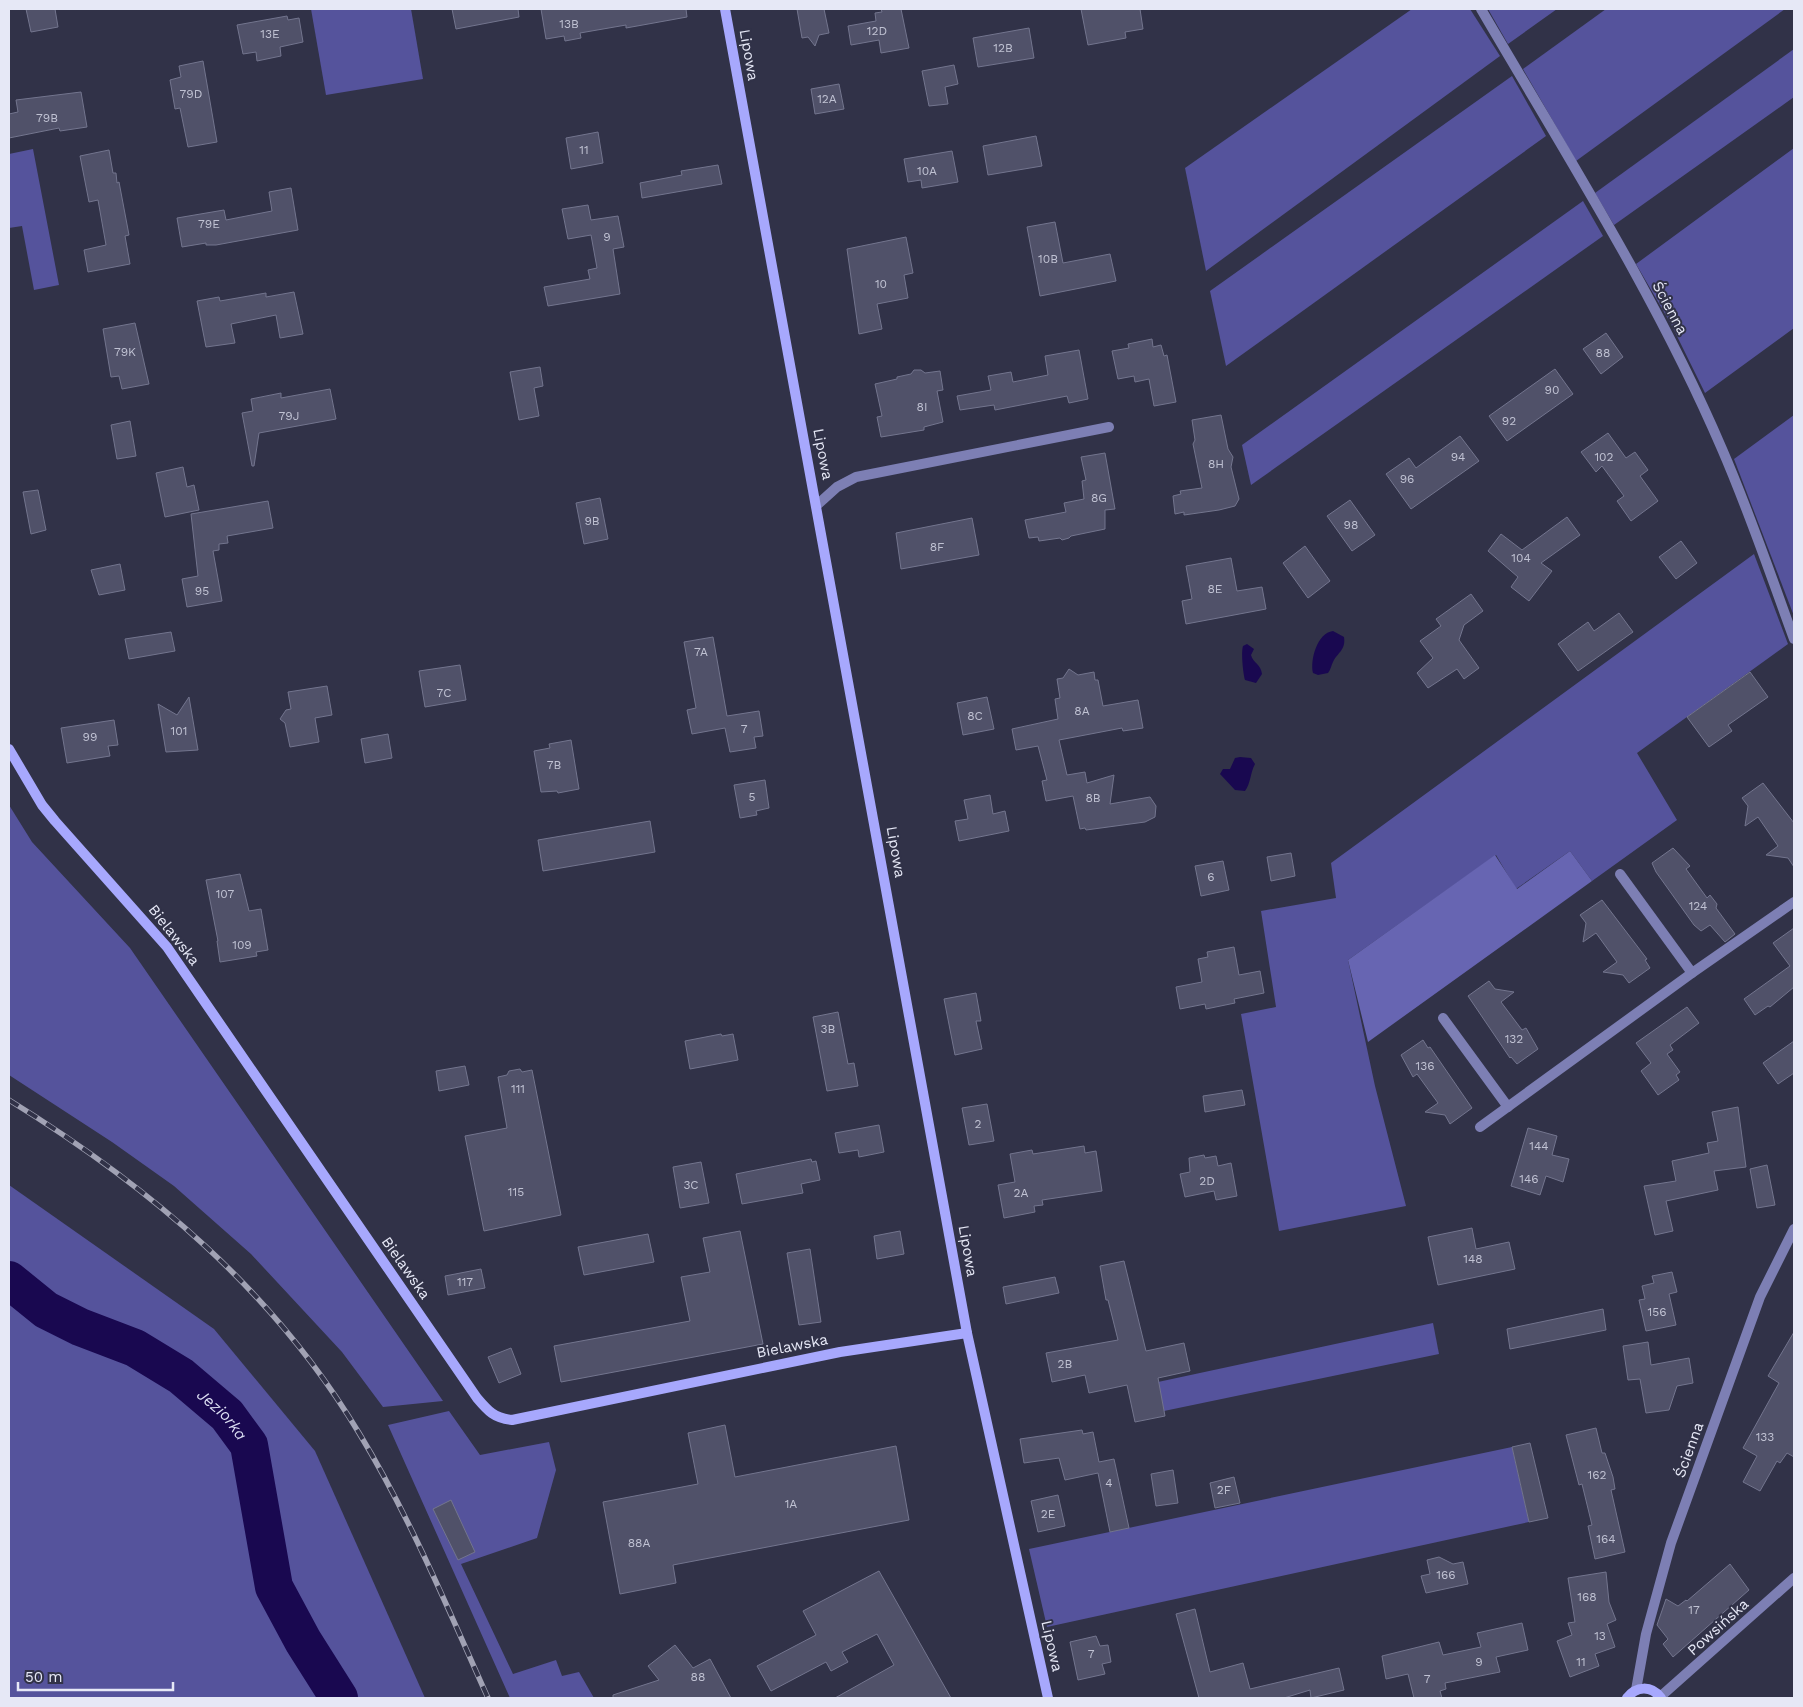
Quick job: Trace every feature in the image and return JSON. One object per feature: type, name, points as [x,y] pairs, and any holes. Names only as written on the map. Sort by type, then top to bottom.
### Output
[{"type":"street","name":"Lipowa","points":[[725,9],[968,1334],[1048,1698]]},
{"type":"street","name":"Ścienna","points":[[1481,9],[1585,184],[1664,328],[1722,448],[1794,639]]},
{"type":"street","points":[[817,505],[837,487],[856,477],[1109,427]]},
{"type":"street","name":"Bielawska","points":[[9,749],[42,805],[167,946],[477,1398],[488,1412],[495,1417],[512,1420],[840,1352],[968,1334]]},
{"type":"street","points":[[1620,874],[1692,973]]},
{"type":"street","points":[[1480,1127],[1692,973],[1794,902]]},
{"type":"street","points":[[1443,1018],[1508,1107]]},
{"type":"street","name":"Ścienna","points":[[1636,1690],[1644,1643],[1672,1543],[1760,1297],[1794,1229]]},
{"type":"street","name":"Powsińska","points":[[1660,1698],[1794,1578]]},
{"type":"street","points":[[1627,1698],[1636,1690],[1648,1689],[1660,1698]]},
{"type":"shaded area","points":[[311,9],[411,9],[423,79],[326,95]]},
{"type":"shaded area","points":[[1412,9],[1470,9],[1500,56],[1206,271],[1185,168]]},
{"type":"shaded area","points":[[1488,9],[1557,9],[1508,44]]},
{"type":"shaded area","points":[[1606,9],[1785,9],[1576,161],[1523,69]]},
{"type":"shaded area","points":[[1794,49],[1794,97],[1614,225],[1595,193]]},
{"type":"shaded area","points":[[1512,76],[1546,136],[1226,366],[1210,291]]},
{"type":"shaded area","points":[[1794,148],[1794,328],[1705,393],[1671,324],[1636,264]]},
{"type":"shaded area","points":[[33,149],[59,285],[34,290],[22,226],[9,228],[9,154]]},
{"type":"shaded area","points":[[1583,201],[1603,236],[1251,485],[1242,445]]},
{"type":"shaded area","points":[[1794,415],[1794,616],[1734,459]]},
{"type":"shaded area","points":[[1754,554],[1788,644],[1637,753],[1677,820],[1592,881],[1570,851],[1516,889],[1496,855],[1348,960],[1375,1086],[1406,1206],[1279,1231],[1241,1014],[1276,1007],[1261,911],[1336,898],[1331,863]]},
{"type":"shaded area","points":[[1333,631],[1344,637],[1343,648],[1328,673],[1318,675],[1313,673],[1312,668],[1316,648],[1327,633]]},
{"type":"shaded area","points":[[1247,644],[1254,649],[1251,655],[1262,674],[1256,683],[1245,680],[1242,653],[1243,646]]},
{"type":"shaded area","points":[[1235,758],[1251,758],[1255,764],[1245,791],[1235,790],[1220,774],[1223,769],[1230,769]]},
{"type":"shaded area","points":[[9,805],[32,842],[130,948],[443,1401],[383,1407],[342,1352],[251,1254],[174,1186],[112,1142],[9,1075]]},
{"type":"shaded area","points":[[1570,851],[1592,881],[1368,1042],[1348,960],[1495,855],[1517,889]]},
{"type":"shaded area","points":[[9,1185],[214,1329],[315,1451],[425,1698],[9,1698]]},
{"type":"shaded area","points":[[1433,1323],[1439,1354],[1164,1411],[1158,1382]]},
{"type":"shaded area","points":[[449,1411],[480,1455],[549,1442],[556,1470],[537,1538],[461,1564],[513,1674],[556,1660],[562,1676],[579,1672],[594,1698],[510,1698],[388,1425]]},
{"type":"shaded area","points":[[1512,1447],[1529,1522],[1047,1627],[1029,1549]]},
{"type":"building","points":[[26,9],[55,9],[58,27],[31,32]]},
{"type":"building","points":[[452,9],[518,9],[519,17],[456,29]]},
{"type":"building","points":[[541,9],[686,9],[687,17],[626,28],[626,25],[580,33],[581,38],[565,41],[564,36],[546,39]]},
{"type":"building","points":[[797,9],[824,9],[829,33],[819,35],[815,46],[808,37],[802,38]]},
{"type":"building","points":[[881,9],[901,9],[909,48],[881,53],[879,40],[851,45],[848,26],[876,21],[875,13],[882,12]]},
{"type":"building","points":[[1081,9],[1140,9],[1143,29],[1125,32],[1126,38],[1088,45]]},
{"type":"building","points":[[287,16],[288,20],[299,18],[303,42],[280,47],[281,56],[257,61],[256,52],[243,54],[237,25]]},
{"type":"building","points":[[1029,28],[1034,58],[978,67],[973,38]]},
{"type":"building","points":[[203,61],[217,142],[188,147],[180,108],[175,109],[170,80],[181,77],[179,66]]},
{"type":"building","points":[[954,65],[958,84],[945,87],[948,104],[929,106],[922,71]]},
{"type":"building","points":[[839,84],[844,109],[815,114],[811,89]]},
{"type":"building","points":[[81,92],[87,127],[60,131],[59,128],[9,138],[9,114],[18,112],[16,100]]},
{"type":"building","points":[[598,132],[603,163],[571,169],[566,138]]},
{"type":"building","points":[[1036,136],[1042,166],[988,175],[983,146]]},
{"type":"building","points":[[109,150],[113,173],[116,173],[117,183],[119,182],[129,235],[125,236],[130,264],[88,272],[84,250],[106,245],[98,200],[89,202],[80,156]]},
{"type":"building","points":[[952,151],[958,182],[922,188],[921,180],[908,182],[904,159]]},
{"type":"building","points":[[718,165],[722,184],[642,198],[640,183],[682,175],[681,171]]},
{"type":"building","points":[[291,188],[298,230],[216,245],[206,245],[206,243],[182,247],[177,218],[224,210],[226,220],[272,211],[269,192]]},
{"type":"building","points":[[588,205],[591,220],[618,216],[624,247],[613,249],[620,294],[548,306],[544,287],[590,279],[588,270],[597,268],[591,235],[568,239],[562,209]]},
{"type":"building","points":[[1055,222],[1063,263],[1110,254],[1116,281],[1040,296],[1027,227]]},
{"type":"building","points":[[906,237],[913,273],[904,275],[908,298],[877,304],[882,329],[859,334],[847,249]]},
{"type":"building","points":[[294,292],[303,334],[280,338],[276,315],[231,324],[235,343],[206,347],[197,301],[219,297],[220,301],[266,293],[266,297]]},
{"type":"building","points":[[135,323],[149,384],[122,389],[119,376],[111,377],[103,329]]},
{"type":"building","points":[[1606,333],[1623,357],[1601,374],[1583,349]]},
{"type":"building","points":[[1152,339],[1153,347],[1161,345],[1164,356],[1167,355],[1176,402],[1154,406],[1149,379],[1135,382],[1134,376],[1118,379],[1112,351],[1129,348],[1128,344]]},
{"type":"building","points":[[1079,350],[1088,399],[1069,403],[1067,396],[995,410],[994,405],[960,410],[957,396],[991,390],[988,376],[1011,372],[1013,382],[1048,375],[1045,356]]},
{"type":"building","points":[[540,367],[543,386],[534,388],[539,416],[519,420],[510,372]]},
{"type":"building","points":[[1555,369],[1573,394],[1507,441],[1489,416]]},
{"type":"building","points":[[914,370],[921,370],[925,373],[940,371],[943,390],[937,391],[943,422],[924,427],[924,430],[881,437],[877,417],[882,416],[875,384],[911,374]]},
{"type":"building","points":[[330,389],[336,419],[259,433],[254,466],[252,466],[242,413],[253,411],[251,399],[281,393],[281,398]]},
{"type":"building","points":[[1221,415],[1228,449],[1233,457],[1231,467],[1239,499],[1235,506],[1219,510],[1184,515],[1184,512],[1175,514],[1173,496],[1181,494],[1180,491],[1202,488],[1193,444],[1195,440],[1192,420]]},
{"type":"building","points":[[130,421],[136,456],[117,459],[111,425]]},
{"type":"building","points":[[1608,433],[1626,458],[1635,452],[1648,470],[1640,476],[1658,501],[1631,521],[1617,501],[1624,496],[1602,466],[1596,472],[1581,452]]},
{"type":"building","points":[[1460,436],[1479,461],[1411,509],[1386,474],[1409,458],[1416,468]]},
{"type":"building","points":[[1105,453],[1115,509],[1105,510],[1105,529],[1071,536],[1062,540],[1060,538],[1039,541],[1038,537],[1029,538],[1025,520],[1066,512],[1064,503],[1084,499],[1082,481],[1086,480],[1081,457]]},
{"type":"building","points":[[183,467],[187,487],[194,485],[199,510],[165,517],[156,473]]},
{"type":"building","points":[[38,490],[46,530],[31,534],[23,492]]},
{"type":"building","points":[[600,498],[608,539],[584,544],[576,503]]},
{"type":"building","points":[[1350,500],[1375,535],[1352,551],[1327,516]]},
{"type":"building","points":[[268,501],[273,528],[227,536],[228,543],[219,544],[219,550],[213,551],[222,601],[187,607],[182,579],[198,576],[191,514]]},
{"type":"building","points":[[1567,517],[1580,535],[1541,563],[1552,571],[1529,601],[1511,587],[1518,577],[1488,551],[1501,534],[1522,550]]},
{"type":"building","points":[[972,518],[979,555],[901,569],[896,533]]},
{"type":"building","points":[[1681,541],[1697,563],[1676,579],[1659,557]]},
{"type":"building","points":[[1305,546],[1330,581],[1308,598],[1283,563]]},
{"type":"building","points":[[1231,558],[1237,591],[1262,587],[1266,609],[1186,624],[1182,601],[1192,599],[1186,566]]},
{"type":"building","points":[[120,564],[125,590],[99,595],[91,570]]},
{"type":"building","points":[[1471,594],[1483,611],[1464,625],[1459,640],[1479,668],[1464,679],[1457,669],[1428,688],[1417,673],[1433,658],[1420,641],[1441,626],[1436,619]]},
{"type":"building","points":[[1619,613],[1633,632],[1578,671],[1558,644],[1588,622],[1594,631]]},
{"type":"building","points":[[171,632],[175,651],[129,659],[125,639]]},
{"type":"building","points":[[713,637],[727,716],[759,711],[763,736],[754,737],[756,748],[730,752],[725,728],[692,734],[687,710],[696,708],[684,642]]},
{"type":"building","points":[[460,665],[466,700],[425,707],[419,671]]},
{"type":"building","points":[[1069,669],[1078,675],[1094,672],[1095,680],[1098,680],[1103,706],[1138,700],[1143,728],[1123,731],[1122,728],[1059,740],[1067,775],[1085,772],[1087,783],[1114,775],[1110,804],[1150,797],[1156,806],[1155,817],[1145,822],[1086,830],[1085,828],[1080,829],[1073,796],[1046,801],[1042,781],[1047,780],[1038,746],[1016,750],[1012,729],[1058,719],[1055,699],[1060,698],[1057,679],[1063,678]]},
{"type":"building","points":[[1750,672],[1768,697],[1728,725],[1732,731],[1709,747],[1687,717]]},
{"type":"building","points":[[327,686],[332,715],[315,718],[319,742],[290,747],[285,723],[280,719],[286,710],[291,709],[288,692]]},
{"type":"building","points":[[189,697],[198,750],[166,752],[158,704],[177,715]]},
{"type":"building","points":[[987,697],[994,729],[963,735],[957,703]]},
{"type":"building","points":[[114,720],[118,745],[108,746],[110,756],[67,763],[61,728]]},
{"type":"building","points":[[388,734],[392,758],[365,763],[361,739]]},
{"type":"building","points":[[571,740],[579,789],[558,793],[557,791],[541,792],[534,751],[550,748],[549,744]]},
{"type":"building","points":[[765,780],[769,808],[756,811],[757,815],[740,818],[734,785]]},
{"type":"building","points":[[1763,783],[1794,823],[1794,867],[1788,858],[1766,855],[1778,846],[1758,817],[1745,826],[1748,806],[1742,798]]},
{"type":"building","points":[[990,795],[993,814],[1005,811],[1009,831],[959,841],[955,821],[968,819],[964,800]]},
{"type":"building","points":[[650,821],[655,852],[543,871],[538,840]]},
{"type":"building","points":[[1673,848],[1690,866],[1686,869],[1707,898],[1710,895],[1717,904],[1716,908],[1735,934],[1725,942],[1710,925],[1701,931],[1694,925],[1656,872],[1652,863]]},
{"type":"building","points":[[1291,853],[1295,876],[1271,881],[1267,857]]},
{"type":"building","points":[[1223,861],[1229,890],[1201,896],[1195,866]]},
{"type":"building","points":[[240,874],[249,911],[261,909],[268,950],[256,952],[257,956],[220,962],[218,941],[206,880]]},
{"type":"building","points":[[1602,900],[1647,959],[1645,960],[1650,968],[1629,983],[1623,975],[1603,972],[1617,962],[1596,933],[1583,942],[1586,923],[1580,915]]},
{"type":"building","points":[[1794,928],[1794,987],[1770,1007],[1768,1006],[1755,1015],[1744,999],[1790,966],[1773,943]]},
{"type":"building","points":[[1234,947],[1239,975],[1260,971],[1264,993],[1234,999],[1235,1003],[1206,1009],[1205,1004],[1180,1009],[1176,987],[1202,982],[1198,959],[1208,957],[1207,952]]},
{"type":"building","points":[[1489,981],[1495,989],[1514,992],[1501,1002],[1522,1030],[1526,1028],[1538,1049],[1517,1064],[1510,1058],[1468,996]]},
{"type":"building","points":[[976,993],[981,1021],[976,1021],[982,1049],[955,1055],[944,999]]},
{"type":"building","points":[[1687,1007],[1699,1023],[1670,1045],[1673,1050],[1667,1054],[1680,1072],[1676,1075],[1679,1080],[1658,1095],[1641,1071],[1651,1063],[1636,1043]]},
{"type":"building","points":[[838,1012],[848,1064],[854,1063],[858,1086],[827,1091],[813,1017]]},
{"type":"building","points":[[721,1034],[722,1036],[733,1034],[738,1060],[690,1069],[685,1041]]},
{"type":"building","points":[[1423,1040],[1428,1048],[1430,1047],[1472,1108],[1450,1124],[1445,1115],[1425,1112],[1438,1103],[1417,1074],[1413,1077],[1401,1055]]},
{"type":"building","points":[[1794,1041],[1794,1073],[1778,1084],[1763,1063]]},
{"type":"building","points":[[465,1066],[469,1085],[439,1091],[436,1071]]},
{"type":"building","points":[[520,1069],[522,1072],[532,1070],[561,1215],[484,1231],[465,1136],[507,1128],[498,1077],[507,1075],[509,1071]]},
{"type":"building","points":[[1242,1090],[1245,1105],[1205,1112],[1203,1096]]},
{"type":"building","points":[[987,1104],[994,1141],[969,1145],[962,1108]]},
{"type":"building","points":[[1738,1107],[1746,1167],[1714,1171],[1718,1190],[1666,1201],[1673,1231],[1655,1235],[1644,1186],[1676,1181],[1672,1161],[1709,1153],[1707,1143],[1718,1141],[1712,1112]]},
{"type":"building","points":[[879,1125],[884,1152],[859,1157],[858,1150],[839,1153],[835,1133]]},
{"type":"building","points":[[1528,1128],[1557,1136],[1552,1155],[1569,1159],[1563,1182],[1546,1176],[1540,1195],[1511,1186]]},
{"type":"building","points":[[1084,1146],[1085,1153],[1096,1151],[1102,1191],[1042,1200],[1043,1205],[1034,1206],[1035,1212],[1004,1218],[998,1185],[1015,1182],[1010,1154],[1032,1150],[1033,1154]]},
{"type":"building","points":[[1204,1155],[1205,1158],[1216,1156],[1218,1166],[1231,1163],[1237,1196],[1216,1200],[1214,1191],[1185,1197],[1180,1174],[1190,1172],[1189,1158]]},
{"type":"building","points":[[811,1159],[812,1162],[816,1161],[820,1180],[801,1184],[803,1193],[742,1204],[736,1174]]},
{"type":"building","points":[[701,1162],[709,1203],[680,1208],[673,1167]]},
{"type":"building","points":[[1767,1165],[1775,1205],[1757,1208],[1750,1169]]},
{"type":"building","points":[[1472,1228],[1476,1249],[1509,1242],[1515,1269],[1438,1285],[1428,1237]]},
{"type":"building","points":[[740,1231],[763,1344],[561,1382],[554,1346],[690,1321],[681,1277],[710,1272],[703,1238]]},
{"type":"building","points":[[900,1231],[904,1254],[877,1259],[874,1236]]},
{"type":"building","points":[[648,1234],[654,1262],[584,1275],[578,1247]]},
{"type":"building","points":[[810,1249],[821,1322],[799,1325],[787,1253]]},
{"type":"building","points":[[1124,1261],[1146,1351],[1184,1343],[1190,1371],[1158,1378],[1165,1416],[1135,1422],[1127,1385],[1089,1393],[1085,1375],[1052,1382],[1046,1353],[1118,1340],[1108,1300],[1106,1300],[1100,1266]]},
{"type":"building","points":[[481,1269],[485,1288],[448,1295],[445,1276]]},
{"type":"building","points":[[1672,1272],[1677,1292],[1669,1294],[1676,1325],[1646,1331],[1639,1300],[1645,1299],[1642,1286],[1654,1283],[1652,1276]]},
{"type":"building","points":[[1055,1277],[1059,1293],[1006,1304],[1003,1287]]},
{"type":"building","points":[[1603,1309],[1606,1330],[1510,1349],[1507,1329]]},
{"type":"building","points":[[1794,1332],[1794,1457],[1787,1453],[1780,1463],[1777,1461],[1760,1491],[1743,1482],[1757,1456],[1743,1448],[1779,1383],[1768,1376]]},
{"type":"building","points":[[1648,1342],[1651,1365],[1689,1358],[1693,1383],[1677,1386],[1669,1410],[1646,1413],[1640,1379],[1628,1380],[1623,1346]]},
{"type":"building","points":[[511,1348],[521,1374],[499,1383],[488,1357]]},
{"type":"building","points":[[725,1425],[735,1477],[896,1446],[909,1520],[673,1565],[676,1583],[620,1594],[603,1502],[698,1484],[688,1433]]},
{"type":"building","points":[[1596,1428],[1602,1453],[1605,1453],[1613,1477],[1615,1489],[1611,1490],[1625,1552],[1595,1559],[1588,1526],[1592,1525],[1582,1484],[1579,1485],[1566,1435]]},
{"type":"building","points":[[1082,1430],[1083,1434],[1093,1432],[1099,1462],[1114,1459],[1129,1528],[1110,1532],[1098,1473],[1065,1480],[1059,1458],[1024,1463],[1020,1439]]},
{"type":"building","points":[[1530,1443],[1548,1518],[1529,1522],[1512,1447]]},
{"type":"building","points":[[1173,1470],[1178,1503],[1156,1506],[1151,1474]]},
{"type":"building","points":[[1234,1477],[1240,1503],[1215,1508],[1210,1483]]},
{"type":"building","points":[[1058,1495],[1065,1526],[1038,1532],[1031,1501]]},
{"type":"building","points":[[451,1500],[475,1552],[458,1560],[433,1509]]},
{"type":"building","points":[[1439,1557],[1453,1564],[1463,1562],[1468,1584],[1426,1593],[1421,1576],[1430,1574],[1427,1560]]},
{"type":"building","points":[[1730,1564],[1749,1590],[1673,1657],[1663,1644],[1668,1639],[1657,1625],[1666,1599],[1678,1606],[1687,1601]]},
{"type":"building","points":[[879,1571],[951,1698],[835,1698],[894,1665],[877,1634],[842,1652],[848,1662],[831,1671],[826,1662],[771,1691],[757,1666],[816,1635],[803,1611]]},
{"type":"building","points":[[1606,1572],[1609,1602],[1616,1620],[1607,1624],[1615,1647],[1595,1654],[1599,1666],[1570,1677],[1557,1641],[1572,1635],[1568,1623],[1575,1622],[1568,1578]]},
{"type":"building","points":[[1195,1609],[1210,1672],[1243,1663],[1250,1689],[1339,1668],[1344,1690],[1311,1698],[1310,1690],[1284,1698],[1199,1698],[1176,1614]]},
{"type":"building","points":[[1522,1623],[1528,1650],[1496,1657],[1500,1672],[1445,1683],[1446,1689],[1440,1691],[1442,1698],[1414,1698],[1408,1674],[1386,1679],[1382,1656],[1439,1642],[1443,1655],[1481,1647],[1477,1633]]},
{"type":"building","points":[[1096,1636],[1100,1646],[1108,1645],[1111,1662],[1102,1664],[1105,1674],[1078,1680],[1070,1642]]},
{"type":"building","points":[[675,1645],[693,1668],[710,1659],[731,1698],[613,1698],[613,1695],[659,1680],[648,1666]]},
{"type":"waterway","name":"Jeziorka","points":[[9,1280],[46,1310],[80,1327],[135,1348],[181,1376],[227,1415],[249,1445],[274,1587],[303,1641],[339,1698]]},
{"type":"railway","points":[[9,1100],[61,1133],[159,1206],[205,1246],[248,1288],[288,1333],[325,1381],[378,1465],[412,1530],[488,1698]]}]
